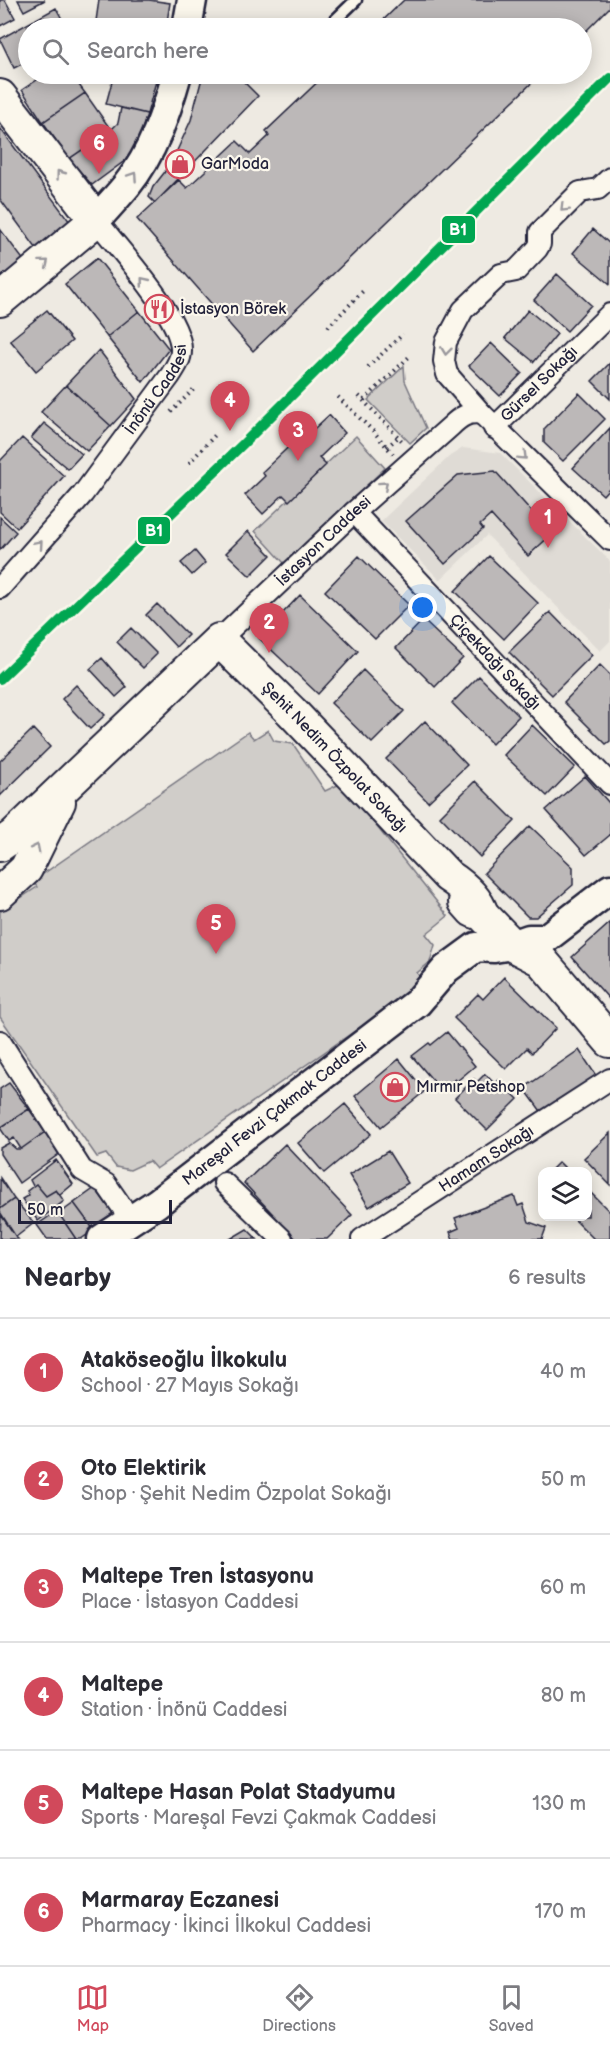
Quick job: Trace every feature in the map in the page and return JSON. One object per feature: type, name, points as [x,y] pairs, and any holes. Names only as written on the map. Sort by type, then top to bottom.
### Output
[{"type":"main road","name":"İnönü Caddesi","points":[[2,102],[96,220]]},
{"type":"main road","points":[[0,300],[96,220]]},
{"type":"main road","name":"İstasyon Caddesi","points":[[0,845],[13,837],[219,640]]},
{"type":"main road","name":"Şehit Nedim Özpolat Sokağı","points":[[219,640],[291,711],[448,876],[450,885],[473,911],[482,915],[512,944],[541,960],[610,1041]]},
{"type":"main road","points":[[0,893],[26,869],[69,781]]},
{"type":"street","points":[[96,220],[128,184],[141,164],[154,141],[174,84]]},
{"type":"street","points":[[610,178],[598,189],[580,192],[540,232],[540,244],[537,249],[516,271],[501,274],[463,310],[446,342],[444,361],[447,374],[488,421],[610,540]]},
{"type":"street","name":"İnönü Caddesi","points":[[0,588],[83,494],[178,363],[181,351],[180,341],[171,319],[96,220]]},
{"type":"street","name":"Gürsel Sokağı","points":[[488,421],[610,314]]},
{"type":"street","name":"İstasyon Caddesi","points":[[219,640],[354,512],[406,457],[460,418],[475,412],[488,421]]},
{"type":"street","name":"Çiçekdağı Sokağı","points":[[354,512],[610,784]]},
{"type":"street","points":[[512,944],[592,879],[610,873]]},
{"type":"street","points":[[512,944],[545,939],[610,889]]},
{"type":"street","name":"Mareşal Fevzi Çakmak Caddesi","points":[[102,1239],[157,1203],[417,1003],[446,969],[476,947],[512,944]]},
{"type":"street","points":[[0,1041],[82,1170],[106,1184],[131,1220]]},
{"type":"street","name":"Hamam Sokağı","points":[[362,1239],[610,1078]]},
{"type":"street","points":[[224,1183],[282,1239]]},
{"type":"lane","points":[[337,18],[356,0]]},
{"type":"path","points":[[328,327],[363,291]]},
{"type":"path","points":[[368,367],[403,334]]},
{"type":"path","points":[[364,400],[411,355]]},
{"type":"path","points":[[166,416],[196,387]]},
{"type":"path","points":[[338,396],[387,447],[406,457]]},
{"type":"path","points":[[359,396],[398,437],[406,457]]},
{"type":"path","points":[[189,463],[217,433]]},
{"type":"path","points":[[387,447],[398,437]]},
{"type":"shaded area","points":[[404,366],[405,381],[426,428],[410,443],[368,400]]},
{"type":"shaded area","points":[[356,436],[385,468],[284,563],[255,531]]},
{"type":"shaded area","points":[[463,448],[500,453],[610,561],[610,641],[600,651],[487,535],[440,580],[381,521],[450,456]]},
{"type":"shaded area","points":[[268,730],[274,741],[293,744],[325,791],[342,783],[448,916],[426,934],[435,945],[430,962],[417,973],[424,983],[156,1169],[149,1161],[130,1170],[116,1167],[106,1154],[97,1157],[0,1017],[0,912],[37,887],[33,881],[248,732],[254,739]]},
{"type":"building","points":[[0,0],[5,0],[15,18],[0,26]]},
{"type":"building","points":[[18,0],[45,0],[24,11]]},
{"type":"building","points":[[99,0],[149,0],[170,3],[168,18],[96,18]]},
{"type":"building","points":[[404,0],[610,0],[610,7],[592,25],[592,18],[385,18]]},
{"type":"building","points":[[56,8],[62,18],[38,18]]},
{"type":"building","points":[[18,29],[18,66],[14,68],[0,39]]},
{"type":"building","points":[[31,84],[78,84],[85,93],[43,122],[22,90]]},
{"type":"building","points":[[111,84],[155,84],[147,114],[106,104]]},
{"type":"building","points":[[200,84],[246,84],[258,96],[155,203],[149,197],[153,187],[175,155],[191,120]]},
{"type":"building","points":[[315,84],[531,84],[253,351],[137,219],[179,180],[187,188],[237,141],[250,154],[269,136],[266,131]]},
{"type":"building","points":[[85,93],[111,130],[69,159],[43,122]]},
{"type":"building","points":[[121,108],[147,114],[134,154],[92,185],[69,159],[111,130],[118,123]]},
{"type":"building","points":[[0,128],[73,226],[39,252],[0,199]]},
{"type":"building","points":[[0,229],[25,262],[0,282]]},
{"type":"building","points":[[593,229],[610,244],[610,284],[573,253]]},
{"type":"building","points":[[97,258],[139,311],[107,337],[65,284]]},
{"type":"building","points":[[557,274],[591,305],[567,331],[534,300]]},
{"type":"building","points":[[47,310],[72,341],[36,371],[10,340]]},
{"type":"building","points":[[528,310],[557,334],[534,362],[505,338]]},
{"type":"building","points":[[139,311],[169,349],[143,382],[107,337]]},
{"type":"building","points":[[491,343],[522,373],[500,396],[469,366]]},
{"type":"building","points":[[99,350],[136,399],[111,426],[66,385]]},
{"type":"building","points":[[610,363],[610,399],[592,381]]},
{"type":"building","points":[[66,385],[111,426],[87,451],[41,412]]},
{"type":"building","points":[[579,393],[605,419],[563,461],[544,443],[544,429]]},
{"type":"building","points":[[329,415],[345,433],[319,458],[326,465],[289,501],[283,495],[263,514],[245,495],[265,476],[262,472],[300,436],[303,439]]},
{"type":"building","points":[[44,423],[82,454],[68,469],[31,438]]},
{"type":"building","points":[[610,428],[610,487],[603,495],[573,468]]},
{"type":"building","points":[[22,438],[64,476],[17,528],[0,512],[0,461]]},
{"type":"building","points":[[495,471],[552,534],[528,556],[491,515],[480,525],[483,529],[445,564],[406,521],[458,475]]},
{"type":"building","points":[[0,517],[16,532],[0,550]]},
{"type":"building","points":[[248,531],[271,555],[250,576],[226,553]]},
{"type":"building","points":[[195,551],[205,563],[192,575],[181,563]]},
{"type":"building","points":[[359,556],[409,605],[375,639],[325,591]]},
{"type":"building","points":[[489,556],[538,603],[504,639],[455,591]]},
{"type":"building","points":[[300,595],[358,651],[318,694],[259,638]]},
{"type":"building","points":[[157,604],[188,635],[176,647],[146,615]]},
{"type":"building","points":[[550,612],[592,655],[552,695],[509,652]]},
{"type":"building","points":[[423,620],[463,658],[435,687],[396,648]]},
{"type":"building","points":[[131,628],[157,654],[143,668],[117,642]]},
{"type":"building","points":[[102,658],[127,687],[116,697],[90,669]]},
{"type":"building","points":[[600,665],[610,675],[610,741],[606,744],[564,702]]},
{"type":"building","points":[[363,670],[404,711],[372,743],[331,703]]},
{"type":"building","points":[[479,676],[519,716],[492,744],[452,703]]},
{"type":"building","points":[[76,685],[105,715],[90,729],[62,699]]},
{"type":"building","points":[[425,721],[467,765],[428,802],[386,759]]},
{"type":"building","points":[[532,725],[575,767],[547,796],[504,755]]},
{"type":"building","points":[[33,729],[50,747],[0,796],[0,761]]},
{"type":"building","points":[[585,776],[610,804],[610,835],[586,855],[546,810]]},
{"type":"building","points":[[475,781],[515,821],[480,857],[440,816]]},
{"type":"building","points":[[530,826],[573,867],[573,885],[536,917],[528,917],[484,873]]},
{"type":"building","points":[[610,923],[610,1000],[572,957]]},
{"type":"building","points":[[504,977],[556,1028],[532,1053],[527,1048],[506,1069],[454,1018],[478,994],[483,999]]},
{"type":"building","points":[[447,1032],[475,1066],[457,1081],[455,1079],[441,1090],[412,1056]]},
{"type":"building","points":[[579,1050],[597,1077],[543,1114],[524,1088]]},
{"type":"building","points":[[399,1059],[425,1091],[381,1127],[355,1096]]},
{"type":"building","points":[[485,1074],[495,1084],[499,1080],[518,1099],[487,1130],[455,1098],[474,1079],[477,1082]]},
{"type":"building","points":[[9,1083],[29,1109],[0,1128],[0,1089]]},
{"type":"building","points":[[345,1104],[371,1134],[324,1173],[298,1143]]},
{"type":"building","points":[[29,1109],[45,1132],[21,1149],[14,1138],[9,1141],[0,1128]]},
{"type":"building","points":[[45,1132],[59,1154],[19,1183],[0,1154],[0,1148],[9,1143],[16,1149],[21,1149]]},
{"type":"building","points":[[610,1133],[610,1185],[584,1158]]},
{"type":"building","points":[[285,1144],[352,1215],[327,1239],[296,1239],[244,1183]]},
{"type":"building","points":[[388,1151],[408,1183],[369,1207],[349,1175]]},
{"type":"building","points":[[56,1160],[73,1184],[60,1195],[56,1190],[46,1196],[36,1184],[33,1186],[30,1180]]},
{"type":"building","points":[[559,1162],[564,1167],[554,1167]]},
{"type":"building","points":[[0,1178],[14,1199],[0,1209]]},
{"type":"building","points":[[36,1184],[46,1196],[56,1190],[64,1201],[38,1221],[22,1199],[29,1195],[27,1191]]},
{"type":"building","points":[[95,1188],[115,1216],[94,1230],[74,1203]]},
{"type":"building","points":[[592,1194],[610,1212],[610,1239],[594,1239],[576,1221],[592,1221]]},
{"type":"building","points":[[514,1196],[518,1206],[523,1204],[529,1222],[546,1228],[542,1239],[453,1239],[450,1232],[459,1228],[455,1218]]},
{"type":"building","points":[[14,1199],[34,1223],[16,1237],[0,1212],[0,1209]]},
{"type":"building","points":[[74,1203],[94,1230],[81,1239],[76,1239],[59,1214]]},
{"type":"building","points":[[57,1211],[76,1239],[47,1239],[37,1225]]},
{"type":"building","points":[[1,1215],[16,1237],[18,1239],[0,1239]]},
{"type":"building","points":[[247,1229],[257,1239],[230,1239]]},
{"type":"transit line","name":"B1","points":[[0,679],[243,444],[610,78]]},
{"type":"place","name":"GarModa","points":[[180,164]]},
{"type":"place","name":"Marmaray Eczanesi","points":[[99,174]]},
{"type":"place","name":"İstasyon Börek","points":[[159,309]]},
{"type":"place","name":"Maltepe","points":[[230,431]]},
{"type":"place","name":"Maltepe Tren İstasyonu","points":[[298,461]]},
{"type":"place","name":"Ataköseoğlu İlkokulu","points":[[548,548]]},
{"type":"place","name":"Oto Elektirik","points":[[269,653]]},
{"type":"place","name":"Maltepe Hasan Polat Stadyumu","points":[[216,954]]},
{"type":"place","name":"Mırmır Petshop","points":[[395,1087]]}]
